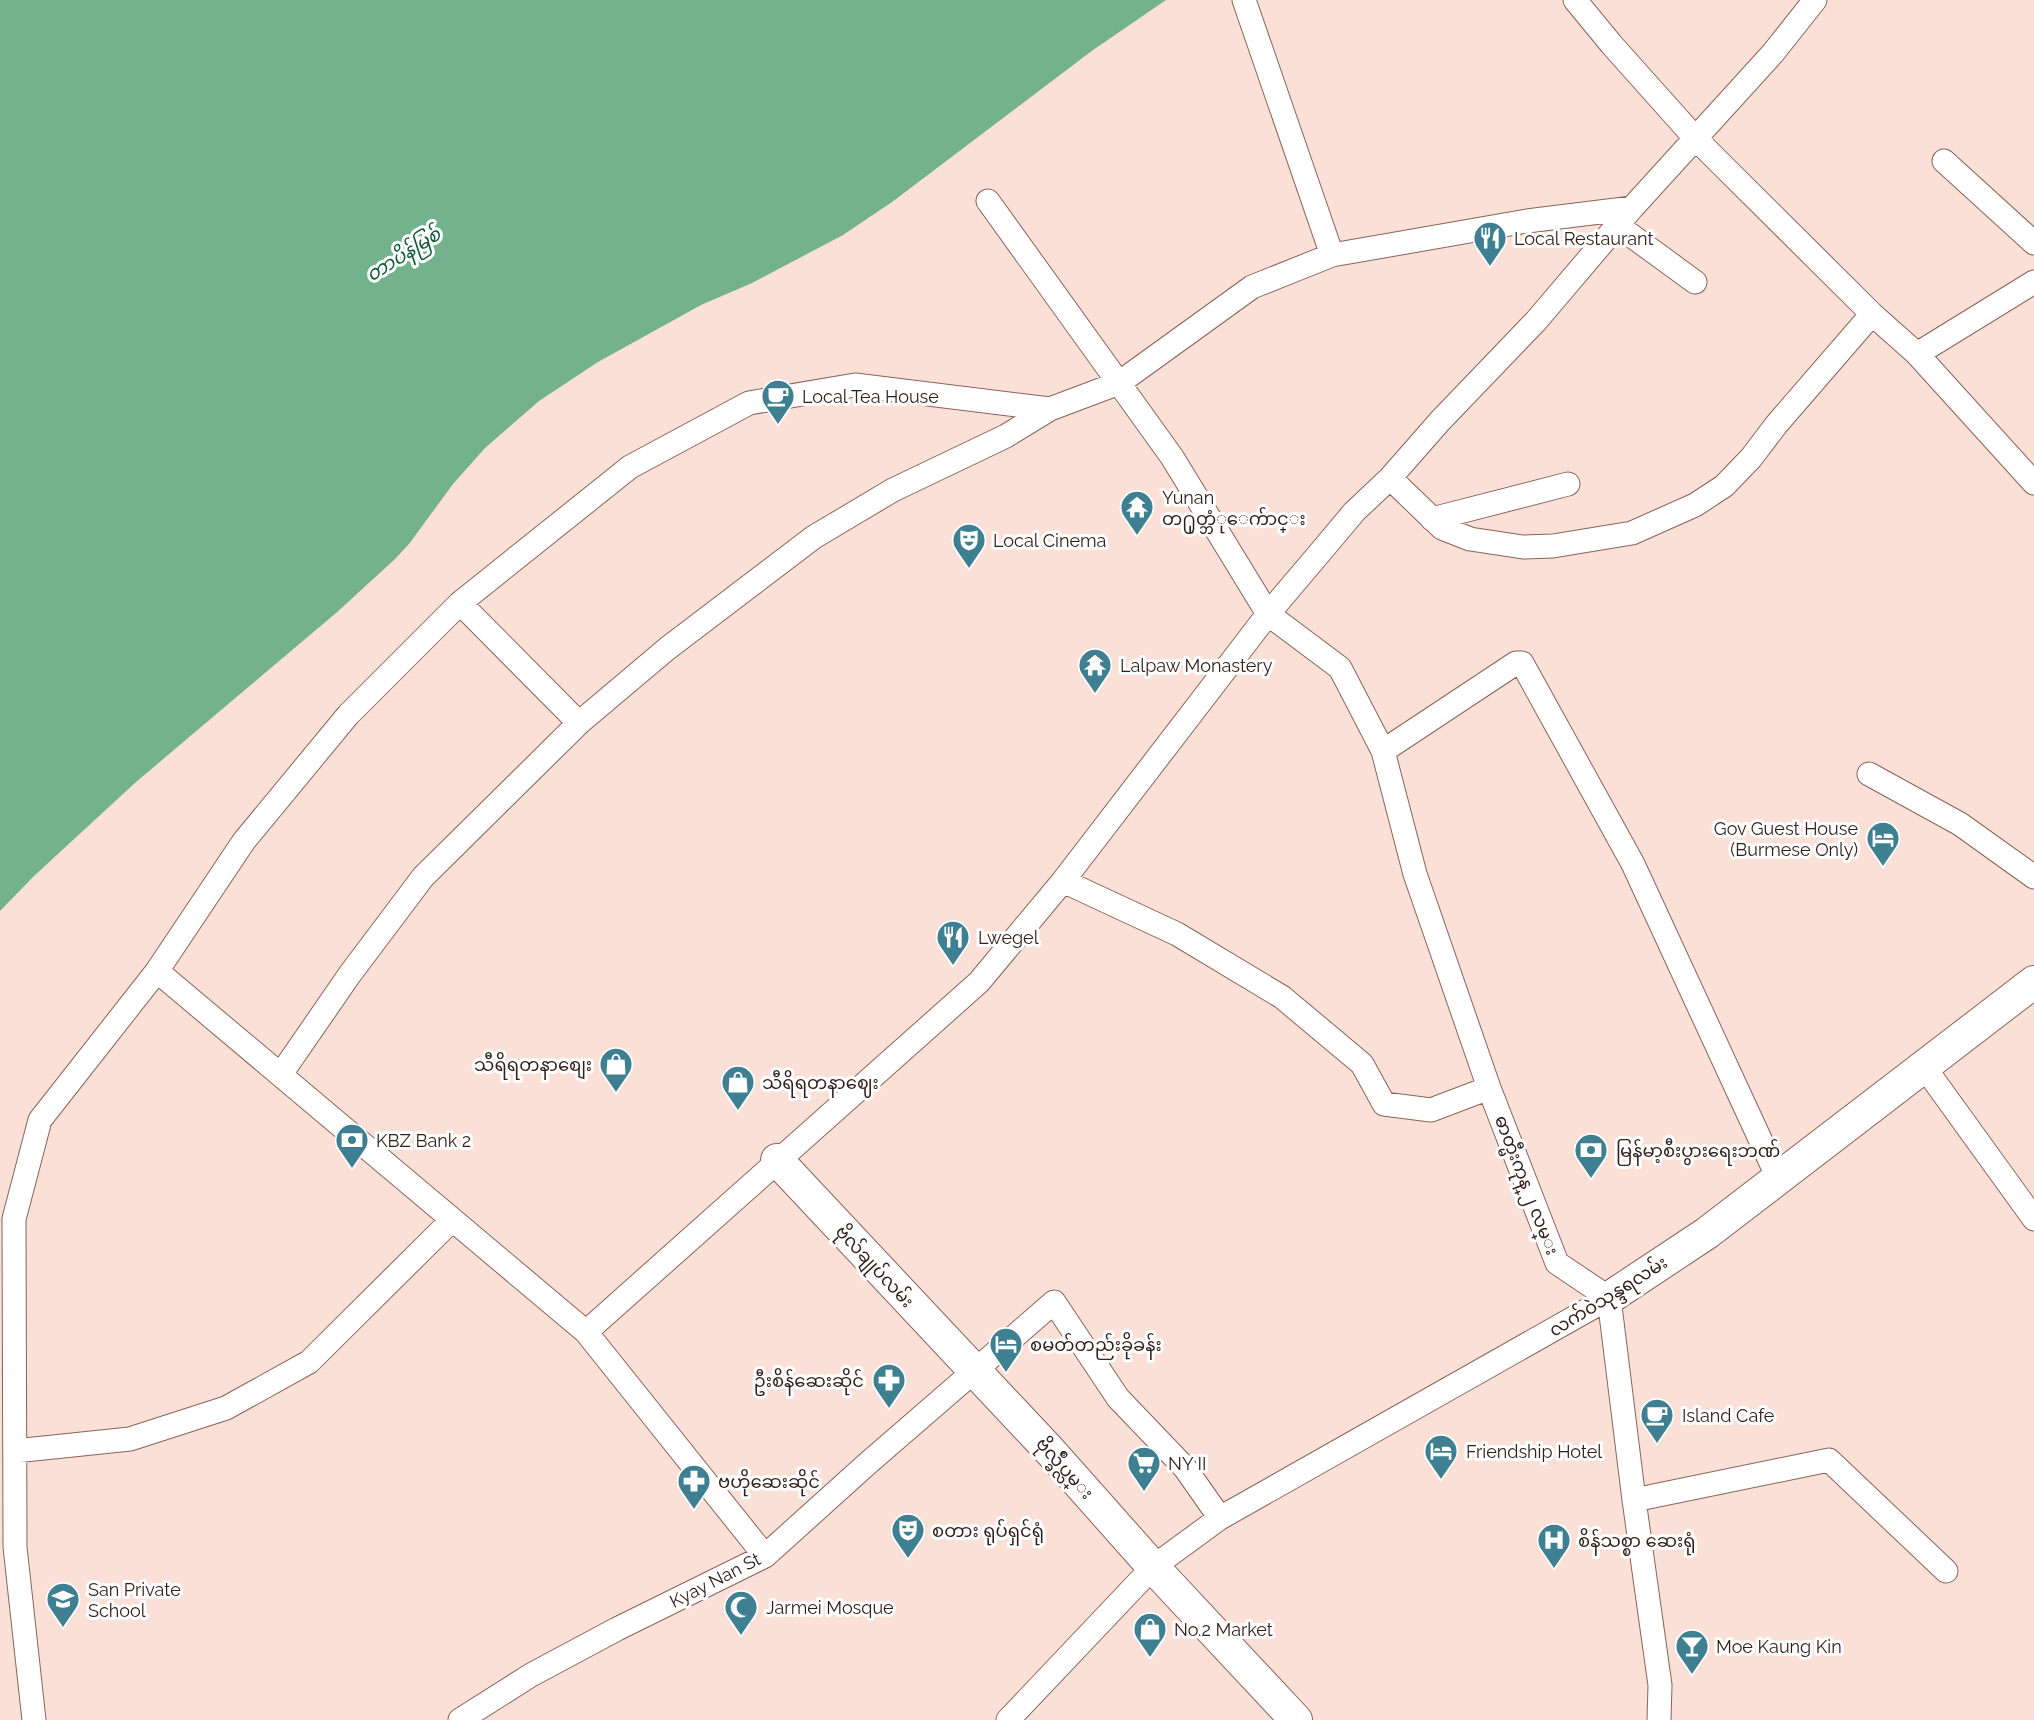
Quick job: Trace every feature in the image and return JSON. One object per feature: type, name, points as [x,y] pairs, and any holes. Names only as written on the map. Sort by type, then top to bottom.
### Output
[{"type":"street","points":[[1244,0],[1332,255]]},
{"type":"street","points":[[1575,0],[1696,139],[1872,314],[1917,354],[2034,484]]},
{"type":"street","points":[[586,1332],[979,982],[1063,881],[1268,614],[1354,512],[1390,478],[1440,421],[1536,321],[1625,216],[1773,53],[1815,0]]},
{"type":"street","points":[[1944,161],[2034,243]]},
{"type":"street","points":[[988,201],[1172,457],[1268,614]]},
{"type":"street","points":[[281,1074],[350,974],[423,877],[579,723],[668,648],[814,537],[893,491],[1006,436],[1049,410],[1119,383],[1252,287],[1332,255],[1527,221],[1625,216],[1695,282]]},
{"type":"street","points":[[1917,354],[2034,282]]},
{"type":"street","points":[[1390,478],[1442,528],[1470,539],[1523,547],[1553,546],[1632,533],[1695,505],[1724,486],[1751,458],[1872,314]]},
{"type":"street","points":[[34,1720],[15,1547],[14,1219],[10,1193],[40,1120],[158,971],[253,830],[348,715],[460,603],[630,467],[749,402],[855,385],[1049,410]]},
{"type":"street","points":[[1432,519],[1568,484]]},
{"type":"street","points":[[460,603],[579,723]]},
{"type":"street","name":"ဓာတ္မီးကုန္ ၂ လမ္း","points":[[1268,614],[1340,668],[1383,751],[1415,874],[1489,1088],[1557,1263],[1609,1298]]},
{"type":"street","points":[[1383,751],[1516,663],[1522,663],[1633,864],[1777,1178]]},
{"type":"street","points":[[1869,774],[1960,824],[2034,877]]},
{"type":"street","points":[[1063,881],[1177,934],[1282,997],[1362,1063],[1384,1104],[1431,1110],[1489,1088]]},
{"type":"street","points":[[158,971],[586,1332],[765,1556]]},
{"type":"street","name":"လက်ဝဲသုန္ဒရလမ်း","points":[[1008,1720],[1153,1567],[1220,1518],[1609,1298],[1707,1233],[2034,982]]},
{"type":"street","points":[[1925,1068],[2034,1219]]},
{"type":"street","name":"ဗိုလ်ချုပ်လမ်း","points":[[777,1160],[974,1371]]},
{"type":"street","points":[[15,1451],[130,1439],[226,1408],[309,1362],[452,1220]]},
{"type":"street","points":[[1609,1298],[1660,1685],[1659,1720]]},
{"type":"street","name":"Kyay Nan St","points":[[460,1720],[531,1675],[765,1556],[1054,1302],[1118,1398],[1185,1468],[1220,1518]]},
{"type":"street","name":"ဗိုလ္ခ်ဳပ္လမ္း","points":[[974,1371],[1051,1452],[1153,1567]]},
{"type":"street","points":[[1634,1500],[1829,1460],[1946,1572]]},
{"type":"street","points":[[1153,1567],[1296,1720]]},
{"type":"water","name":"တာပိန်မြစ်","points":[[0,0],[1166,0],[1093,50],[892,202],[843,235],[752,283],[701,305],[598,362],[539,401],[485,448],[453,484],[394,560],[336,613],[136,782],[0,911]]},
{"type":"place","name":"Local Restaurant","points":[[1490,268]]},
{"type":"place","name":"Local Tea House","points":[[778,426]]},
{"type":"place","name":"Yunan တ႐ုတ္ဘံုေက်ာင္း","points":[[1137,537]]},
{"type":"place","name":"Local Cinema","points":[[969,570]]},
{"type":"place","name":"Lalpaw Monastery","points":[[1095,695]]},
{"type":"place","name":"Gov Guest House (Burmese Only)","points":[[1883,868]]},
{"type":"place","name":"Lwegel","points":[[953,967]]},
{"type":"place","name":"သီရိရတနာစျေး","points":[[616,1094]]},
{"type":"place","name":"သီရိရတနာဈေး","points":[[738,1112]]},
{"type":"place","name":"KBZ Bank 2","points":[[352,1170]]},
{"type":"place","name":"မြန်မာ့စီးပွားရေးဘဏ်","points":[[1591,1180]]},
{"type":"place","name":"စမတ်တည်းခိုခန်း","points":[[1006,1374]]},
{"type":"place","name":"ဦးစိန်ဆေးဆိုင်","points":[[889,1410]]},
{"type":"place","name":"Island Cafe","points":[[1657,1445]]},
{"type":"place","name":"Friendship Hotel","points":[[1441,1481]]},
{"type":"place","name":"NY II","points":[[1144,1493]]},
{"type":"place","name":"ဗဟိုဆေးဆိုင်","points":[[694,1511]]},
{"type":"place","name":"စတား ရုပ်ရှင်ရုံ","points":[[908,1560]]},
{"type":"place","name":"စိန်သစ္စာ ဆေးရုံ","points":[[1554,1570]]},
{"type":"place","name":"San Private School","points":[[63,1629]]},
{"type":"place","name":"Jarmei Mosque","points":[[741,1637]]},
{"type":"place","name":"No.2 Market","points":[[1150,1659]]},
{"type":"place","name":"Moe Kaung Kin","points":[[1692,1676]]}]
